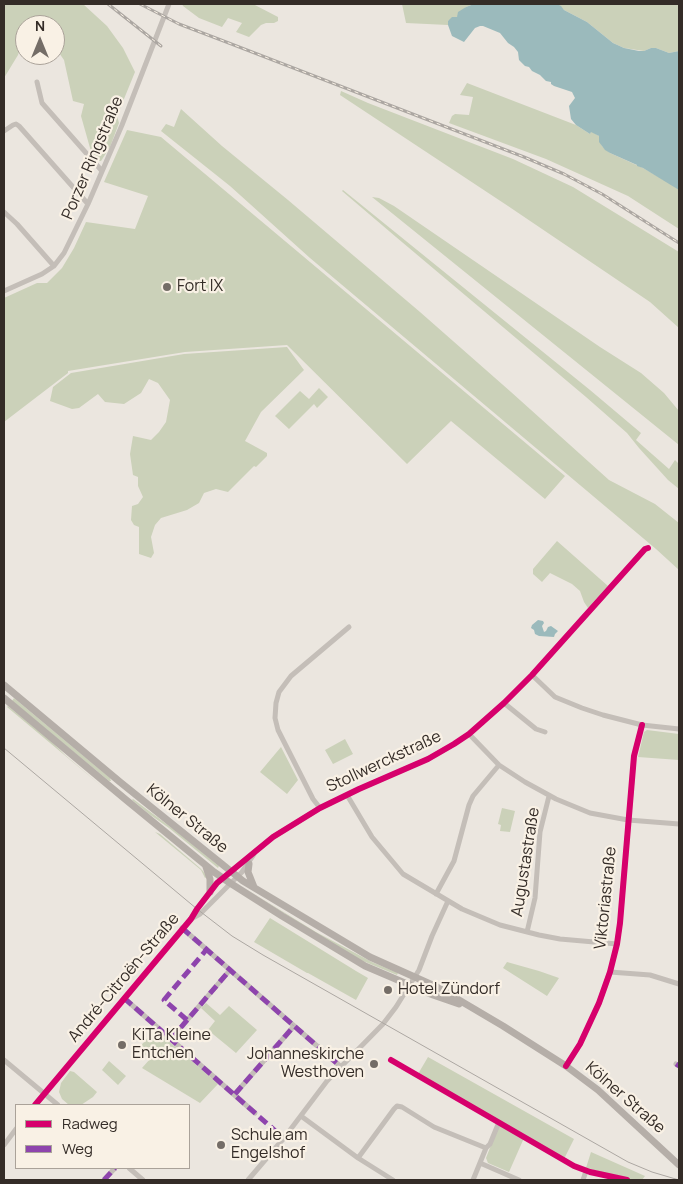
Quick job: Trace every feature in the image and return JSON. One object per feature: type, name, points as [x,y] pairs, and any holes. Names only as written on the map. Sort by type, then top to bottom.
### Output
[{"type":"main road","name":"Kölner Straße","points":[[4,685],[234,874],[370,958],[437,987],[566,1066],[598,1090],[679,1165]]},
{"type":"main road","name":"Kölner Straße","points":[[4,698],[230,884],[365,966],[433,995],[473,1009]]},
{"type":"main road","points":[[117,792],[124,785]]},
{"type":"main road","points":[[205,864],[210,879],[210,892]]},
{"type":"main road","points":[[249,864],[249,875],[254,888]]},
{"type":"street","name":"Porzer Ringstraße","points":[[4,291],[42,274],[54,266],[64,253],[88,204],[122,125],[169,4]]},
{"type":"street","points":[[37,82],[42,103],[102,171]]},
{"type":"street","points":[[4,131],[16,124],[20,126],[88,204]]},
{"type":"street","points":[[4,212],[54,266]]},
{"type":"street","name":"Stollwerckstraße","points":[[230,884],[234,874],[256,851],[273,837],[320,808],[428,759],[468,734],[504,703],[532,675],[645,549],[648,548]]},
{"type":"street","points":[[320,808],[313,799],[278,730],[275,718],[276,703],[279,692],[297,669],[349,627]]},
{"type":"street","points":[[532,675],[555,697],[587,710],[642,725],[679,730]]},
{"type":"street","points":[[504,703],[536,728],[545,732]]},
{"type":"street","name":"Viktoriastraße","points":[[566,1066],[580,1044],[600,1001],[617,944],[634,756],[642,725]]},
{"type":"street","points":[[468,734],[499,764],[524,782],[549,796],[590,813],[628,820],[679,824]]},
{"type":"street","points":[[436,894],[454,861],[473,796],[499,764]]},
{"type":"street","points":[[347,795],[372,837],[403,874],[462,909],[482,918],[527,932],[560,939],[617,944]]},
{"type":"street","name":"Augustastraße","points":[[527,932],[535,898],[540,832],[549,796]]},
{"type":"street","name":"Stollwerckstraße","points":[[223,878],[234,874],[249,864],[256,851]]},
{"type":"street","name":"André-Citroën-Straße","points":[[36,1104],[191,919],[210,892],[223,878]]},
{"type":"street","name":"André-Citroën-Straße","points":[[191,919],[200,914],[230,884]]},
{"type":"street","points":[[248,1180],[340,1066],[383,1024],[396,1007],[415,978],[448,901]]},
{"type":"street","points":[[182,928],[340,1066]]},
{"type":"street","points":[[170,1039],[230,970]]},
{"type":"street","points":[[610,972],[650,975],[679,984]]},
{"type":"street","points":[[124,998],[255,1113]]},
{"type":"street","points":[[235,1094],[294,1026]]},
{"type":"street","points":[[4,1060],[57,1104]]},
{"type":"street","points":[[358,1158],[398,1106],[434,1126],[486,1148]]},
{"type":"street","points":[[301,1116],[358,1158],[392,1180]]},
{"type":"street","points":[[473,1180],[499,1122]]},
{"type":"street","points":[[4,1145],[15,1130]]},
{"type":"street","points":[[480,1163],[519,1180]]},
{"type":"street","points":[[104,1180],[114,1169]]},
{"type":"street","points":[[130,1169],[143,1180]]},
{"type":"street","points":[[583,1180],[586,1171]]},
{"type":"green space","points":[[4,4],[83,4],[107,26],[123,48],[135,72],[117,116],[119,123],[110,147],[101,161],[96,160],[92,155],[81,116],[84,104],[73,101],[65,65],[65,15],[15,15],[15,60],[4,78]]},
{"type":"green space","points":[[182,4],[253,4],[278,17],[278,21],[261,25],[249,37],[236,32],[242,23],[228,18],[222,27],[199,18]]},
{"type":"green space","points":[[402,4],[474,4],[466,7],[457,17],[448,21],[448,25],[406,23]]},
{"type":"green space","points":[[557,4],[679,4],[679,51],[669,53],[656,48],[644,51],[624,48],[613,43],[587,22],[564,10]]},
{"type":"green space","points":[[467,83],[576,125],[590,134],[591,131],[599,136],[602,146],[610,153],[643,168],[671,184],[679,190],[679,229],[628,196],[546,159],[449,123],[455,114],[469,115],[473,97],[460,95]]},
{"type":"green space","points":[[341,91],[513,159],[573,187],[679,252],[679,328],[650,302],[340,95]]},
{"type":"green space","points":[[181,109],[222,146],[420,312],[609,480],[655,504],[679,523],[679,570],[310,258],[230,186],[161,131],[166,124],[174,127]]},
{"type":"green space","points":[[127,130],[161,137],[565,476],[545,499],[451,421],[407,464],[287,345],[185,352],[68,371],[68,373],[4,422],[4,298],[37,283],[47,283],[62,268],[86,222],[135,229],[148,196],[104,182]]},
{"type":"green space","points":[[343,190],[641,433],[636,440],[669,469],[675,460],[679,464],[679,489],[668,480],[627,433]]},
{"type":"green space","points":[[372,197],[379,198],[394,206],[641,373],[664,393],[679,411],[679,445]]},
{"type":"green space","points":[[287,347],[304,370],[261,412],[245,441],[267,453],[267,456],[228,492],[216,489],[204,493],[199,503],[187,510],[161,518],[155,525],[151,537],[154,553],[151,558],[139,554],[139,527],[134,525],[131,520],[132,506],[138,504],[143,497],[138,486],[138,477],[133,475],[130,454],[133,436],[151,440],[166,422],[170,400],[158,383],[149,379],[141,393],[124,404],[105,402],[98,394],[79,408],[72,409],[50,401],[53,387],[71,373],[184,354]]},
{"type":"green space","points":[[319,388],[328,397],[317,408],[314,404],[289,429],[275,416],[300,391],[309,399]]},
{"type":"green space","points":[[557,541],[608,586],[588,608],[580,591],[572,584],[550,573],[542,582],[533,574],[533,569]]},
{"type":"green space","points":[[14,698],[110,778],[111,781],[12,701]]},
{"type":"green space","points":[[7,707],[49,739],[105,789]]},
{"type":"green space","points":[[647,730],[679,734],[679,760],[638,757],[644,732]]},
{"type":"green space","points":[[345,739],[353,754],[333,764],[325,750]]},
{"type":"green space","points":[[281,747],[298,780],[287,794],[260,772]]},
{"type":"green space","points":[[133,799],[176,831],[219,866],[218,868],[149,814]]},
{"type":"green space","points":[[502,808],[515,811],[510,832],[500,831],[501,825],[498,824]]},
{"type":"green space","points":[[155,832],[160,834],[200,868],[207,877],[205,878],[201,870]]},
{"type":"green space","points":[[241,886],[316,932],[372,962],[398,973],[397,975],[345,952]]},
{"type":"green space","points":[[270,918],[368,978],[356,1000],[254,942]]},
{"type":"green space","points":[[507,962],[559,978],[547,996],[503,968]]},
{"type":"green space","points":[[206,1003],[220,1015],[229,1006],[257,1030],[236,1053],[208,1030],[215,1021],[201,1008]]},
{"type":"green space","points":[[155,1029],[218,1084],[200,1103],[142,1068],[150,1059],[138,1049]]},
{"type":"green space","points":[[428,1057],[574,1139],[564,1159],[418,1074]]},
{"type":"green space","points":[[109,1061],[126,1076],[118,1085],[102,1070]]},
{"type":"green space","points":[[70,1071],[74,1072],[97,1092],[82,1104],[68,1104],[62,1099],[59,1092],[61,1083]]},
{"type":"green space","points":[[499,1125],[524,1138],[509,1172],[488,1163],[486,1158]]},
{"type":"green space","points":[[591,1152],[645,1176],[642,1180],[633,1180],[586,1168]]},
{"type":"water","points":[[474,4],[557,4],[564,10],[587,22],[613,43],[624,48],[644,51],[656,48],[669,53],[679,51],[679,190],[643,168],[605,150],[599,142],[599,136],[591,132],[590,134],[576,125],[571,119],[569,106],[575,98],[572,92],[554,86],[551,82],[546,81],[529,67],[525,66],[519,60],[518,52],[500,33],[480,26],[475,28],[464,42],[452,36],[448,21],[452,17],[457,17],[458,12]]},
{"type":"water","points":[[538,620],[544,623],[542,626],[544,632],[551,626],[558,631],[554,637],[535,634],[531,628]]},
{"type":"tram line","points":[[4,748],[232,936],[628,1162],[679,1180]]},
{"type":"railway","points":[[108,4],[161,46]]},
{"type":"railway","points":[[140,4],[179,24],[564,174],[602,194],[679,243]]},
{"type":"marked path","points":[[182,928],[340,1066]]},
{"type":"marked path","points":[[187,1020],[164,1000],[207,949]]},
{"type":"marked path","points":[[171,1039],[230,970]]},
{"type":"marked path","points":[[124,998],[280,1135]]},
{"type":"marked path","points":[[235,1094],[294,1026]]},
{"type":"marked path","points":[[104,1180],[114,1169]]},
{"type":"cycle path","points":[[36,1104],[191,919],[217,883],[273,837],[320,808],[428,759],[469,734],[532,675],[645,549],[648,548]]},
{"type":"cycle path","points":[[566,1066],[580,1044],[599,1003],[617,944],[634,756],[642,725]]},
{"type":"cycle path","points":[[391,1060],[574,1166],[590,1172],[627,1180]]},
{"type":"place","name":"Fort IX","points":[[167,287]]},
{"type":"place","name":"Hotel Zündorf","points":[[388,990]]},
{"type":"place","name":"KiTa Kleine Entchen","points":[[122,1045]]},
{"type":"place","name":"Johanneskirche Westhoven","points":[[374,1064]]},
{"type":"place","name":"Schule am Engelshof","points":[[221,1145]]}]
